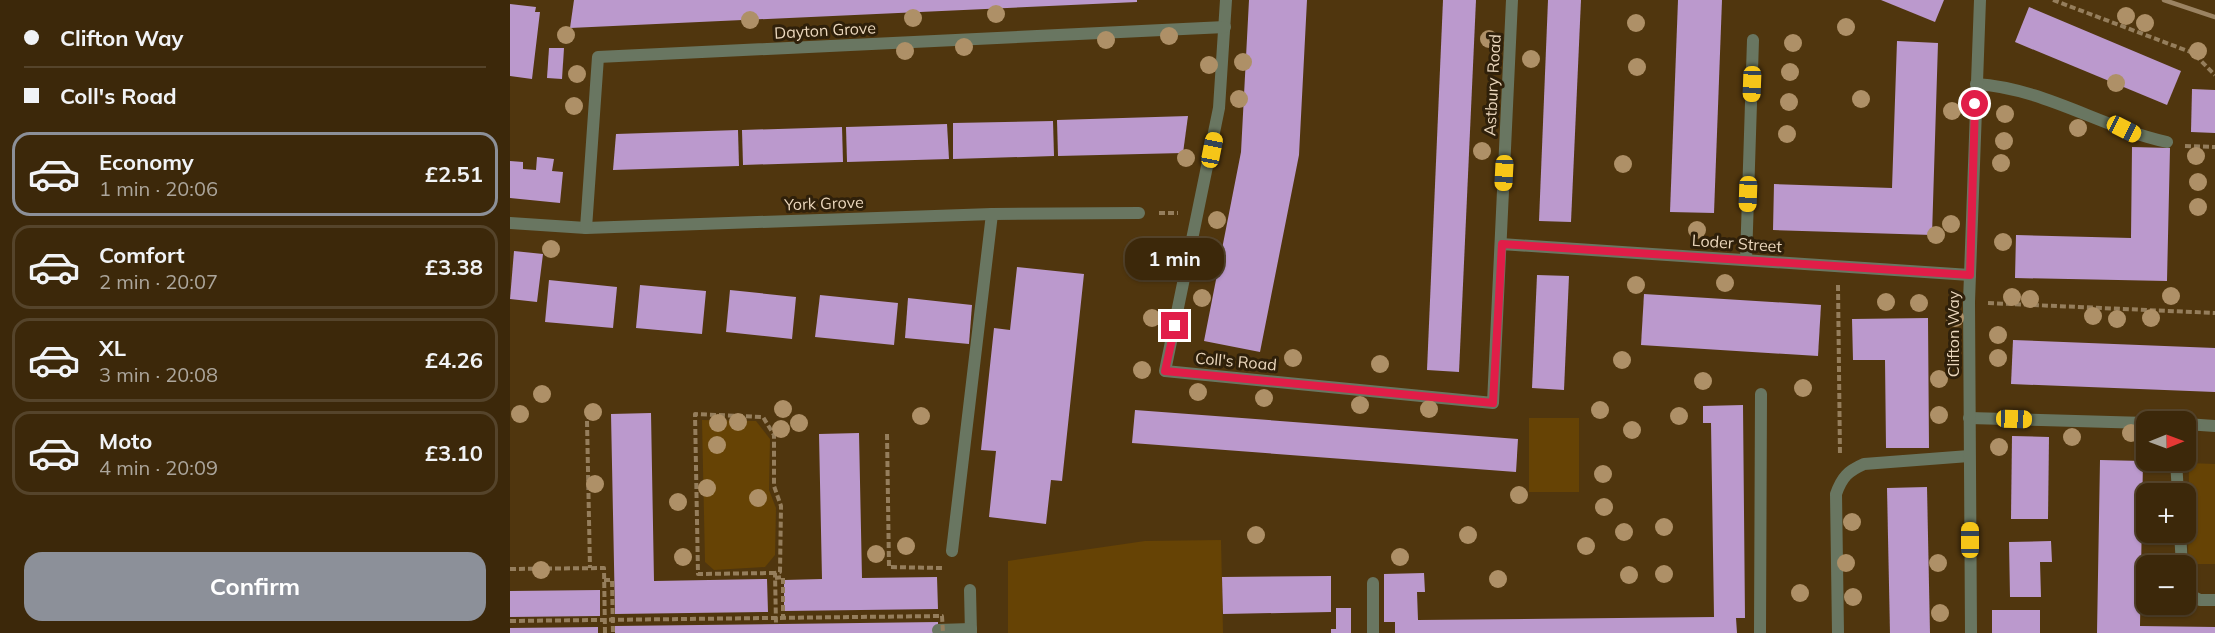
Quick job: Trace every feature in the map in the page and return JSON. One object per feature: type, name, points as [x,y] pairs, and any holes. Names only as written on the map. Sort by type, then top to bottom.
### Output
[{"type":"street","points":[[1226,0],[1226,27]]},
{"type":"street","name":"Astbury Road","points":[[1502,244],[1512,0]]},
{"type":"street","name":"Clifton Way","points":[[1971,633],[1969,302],[1980,0]]},
{"type":"street","name":"Coll's Road","points":[[1226,27],[1219,108],[1200,213],[1165,371],[1493,403],[1502,244]]},
{"type":"street","name":"Dayton Grove","points":[[586,228],[598,57],[1226,27]]},
{"type":"street","points":[[1746,260],[1753,40]]},
{"type":"street","points":[[1976,84],[2021,90],[2113,124],[2135,135],[2167,142]]},
{"type":"street","name":"York Grove","points":[[510,223],[586,228],[992,214],[1139,213]]},
{"type":"street","points":[[952,551],[992,214]]},
{"type":"street","name":"Loder Street","points":[[1502,244],[1970,275]]},
{"type":"street","points":[[1760,633],[1761,394]]},
{"type":"street","points":[[1969,417],[2136,423]]},
{"type":"street","points":[[2196,425],[2215,426]]},
{"type":"street","points":[[1838,633],[1836,494],[1841,480],[1849,471],[1864,465],[1969,456]]},
{"type":"street","points":[[1373,583],[1373,633]]},
{"type":"street","points":[[940,632],[971,631],[970,590]]},
{"type":"street","points":[[2196,598],[2215,600]]},
{"type":"path","points":[[2053,0],[2193,53],[2215,75]]},
{"type":"path","points":[[2167,142],[2189,147],[2215,147]]},
{"type":"path","points":[[1139,213],[1200,213]]},
{"type":"path","points":[[1838,266],[1841,480]]},
{"type":"path","points":[[1969,302],[2215,313]]},
{"type":"path","points":[[775,575],[780,572],[781,506],[774,486],[774,435],[763,417],[695,414],[698,574],[783,577],[783,617]]},
{"type":"path","points":[[587,421],[590,568]]},
{"type":"path","points":[[887,434],[889,567],[947,568]]},
{"type":"path","points":[[510,568],[604,568],[604,632]]},
{"type":"path","points":[[775,575],[776,624]]},
{"type":"path","points":[[604,580],[612,580],[613,633]]},
{"type":"path","points":[[510,621],[942,616],[940,632]]},
{"type":"shaded area","points":[[1529,418],[1579,418],[1579,492],[1529,492]]},
{"type":"shaded area","points":[[702,420],[756,421],[770,439],[769,490],[776,508],[775,555],[765,567],[714,570],[705,562]]},
{"type":"shaded area","points":[[2196,463],[2215,464],[2215,564],[2196,564],[2196,555],[2188,555],[2188,543],[2196,543],[2196,483],[2189,483],[2189,471],[2196,471]]},
{"type":"shaded area","points":[[1221,540],[1223,633],[1008,633],[1008,561],[1145,541]]},
{"type":"building","points":[[574,0],[1137,0],[1137,2],[570,28]]},
{"type":"building","points":[[1249,0],[1307,0],[1299,155],[1260,352],[1204,341],[1241,152]]},
{"type":"building","points":[[1443,0],[1476,0],[1459,372],[1427,370]]},
{"type":"building","points":[[1548,0],[1581,0],[1571,222],[1539,221]]},
{"type":"building","points":[[1678,0],[1722,0],[1714,213],[1670,212]]},
{"type":"building","points":[[1881,0],[1944,0],[1935,22]]},
{"type":"building","points":[[510,4],[536,7],[535,12],[540,12],[532,79],[510,76]]},
{"type":"building","points":[[2029,7],[2181,71],[2167,105],[2015,42]]},
{"type":"building","points":[[1897,41],[1938,43],[1932,235],[1773,230],[1774,184],[1892,188]]},
{"type":"building","points":[[549,48],[564,48],[562,79],[547,78]]},
{"type":"building","points":[[2192,89],[2215,90],[2215,133],[2191,132]]},
{"type":"building","points":[[1188,116],[1183,153],[1058,156],[1057,120]]},
{"type":"building","points":[[1053,121],[1054,156],[953,159],[953,123]]},
{"type":"building","points":[[947,124],[949,159],[847,162],[846,127]]},
{"type":"building","points":[[842,127],[843,162],[743,165],[742,130]]},
{"type":"building","points":[[738,130],[739,166],[613,170],[616,134]]},
{"type":"building","points":[[2132,147],[2170,148],[2167,281],[2015,278],[2016,235],[2131,238]]},
{"type":"building","points":[[537,157],[554,159],[552,171],[563,172],[560,203],[510,198],[510,161],[523,162],[523,169],[536,170]]},
{"type":"building","points":[[514,251],[543,254],[537,302],[510,299]]},
{"type":"building","points":[[1017,267],[1084,274],[1062,481],[1051,480],[1046,524],[989,517],[996,451],[981,450],[994,328],[1010,330]]},
{"type":"building","points":[[1537,275],[1569,276],[1564,390],[1532,388]]},
{"type":"building","points":[[549,280],[617,287],[613,328],[545,322]]},
{"type":"building","points":[[640,285],[706,291],[702,334],[636,328]]},
{"type":"building","points":[[730,290],[796,297],[792,339],[726,332]]},
{"type":"building","points":[[1644,294],[1821,305],[1818,356],[1641,345]]},
{"type":"building","points":[[820,295],[898,303],[894,345],[815,337]]},
{"type":"building","points":[[908,298],[972,305],[969,344],[905,338]]},
{"type":"building","points":[[1928,318],[1929,448],[1886,448],[1885,360],[1853,360],[1852,319]]},
{"type":"building","points":[[2013,340],[2215,348],[2215,392],[2011,384]]},
{"type":"building","points":[[1743,405],[1745,618],[1736,618],[1737,633],[1395,633],[1395,622],[1384,622],[1384,574],[1424,573],[1425,592],[1417,592],[1418,620],[1714,617],[1711,423],[1703,423],[1703,406]]},
{"type":"building","points":[[1135,410],[1518,439],[1516,472],[1132,443]]},
{"type":"building","points":[[651,413],[654,581],[767,579],[768,612],[615,614],[611,414]]},
{"type":"building","points":[[859,433],[862,578],[937,577],[938,609],[784,611],[784,580],[822,579],[819,434]]},
{"type":"building","points":[[2012,436],[2049,437],[2048,519],[2011,519]]},
{"type":"building","points":[[2100,460],[2136,461],[2136,471],[2143,471],[2143,483],[2136,483],[2136,543],[2142,543],[2141,555],[2136,555],[2136,615],[2140,615],[2140,626],[2215,627],[2215,633],[2097,633]]},
{"type":"building","points":[[1927,487],[1930,633],[1890,633],[1887,488]]},
{"type":"building","points":[[2051,541],[2052,562],[2040,562],[2041,597],[2010,597],[2009,542]]},
{"type":"building","points":[[1331,576],[1331,612],[1223,614],[1222,577]]},
{"type":"building","points":[[600,590],[600,616],[510,617],[510,591]]},
{"type":"building","points":[[1336,608],[1351,608],[1351,633],[1331,633],[1331,629],[1336,629]]},
{"type":"building","points":[[1992,610],[2040,610],[2040,633],[1992,633]]},
{"type":"building","points":[[938,622],[938,633],[615,633],[615,626]]},
{"type":"building","points":[[598,627],[598,633],[510,633],[510,628]]},
{"type":"railway","points":[[2164,0],[2215,17]]},
{"type":"route","points":[[1175,326],[1165,371],[1493,403],[1502,244],[1970,275],[1975,104]]}]
